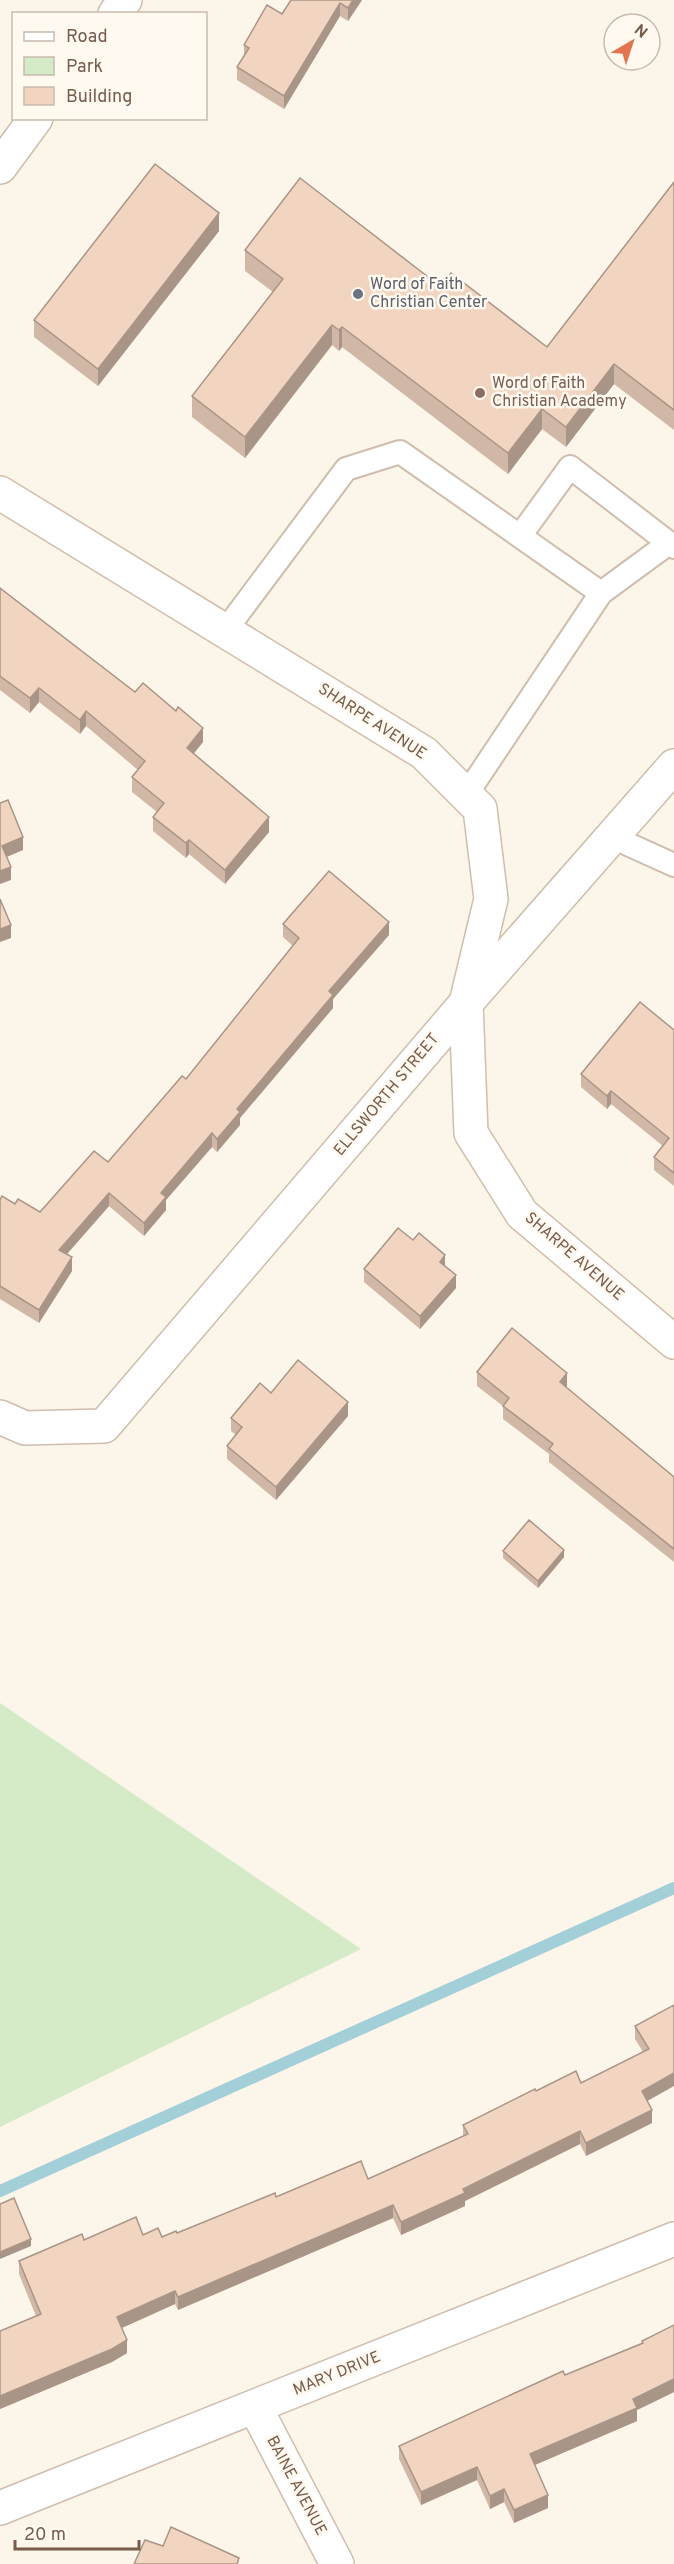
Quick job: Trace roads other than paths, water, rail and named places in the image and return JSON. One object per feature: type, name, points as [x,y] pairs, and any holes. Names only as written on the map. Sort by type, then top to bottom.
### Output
[{"type":"street","points":[[0,167],[35,120]]},
{"type":"street","name":"SHARPE AVENUE","points":[[0,492],[424,753],[480,809],[490,899],[466,1003],[471,1133],[522,1214],[674,1342]]},
{"type":"street","name":"ELLSWORTH STREET","points":[[0,1417],[25,1428],[104,1426],[466,1003],[674,766]]},
{"type":"street","name":"MARY DRIVE","points":[[0,2508],[674,2239]]},
{"type":"street","name":"BAINE AVENUE","points":[[255,2407],[337,2564]]},
{"type":"lane","points":[[225,631],[346,469],[400,452],[602,592]]},
{"type":"lane","points":[[466,795],[602,592],[672,545],[570,467],[520,536]]},
{"type":"lane","points":[[612,837],[674,865]]},
{"type":"waterway","points":[[0,2191],[674,1888]]},
{"type":"place","name":"Word of Faith Christian Center","points":[[358,294]]},
{"type":"place","name":"Word of Faith Christian Academy","points":[[480,393]]}]
